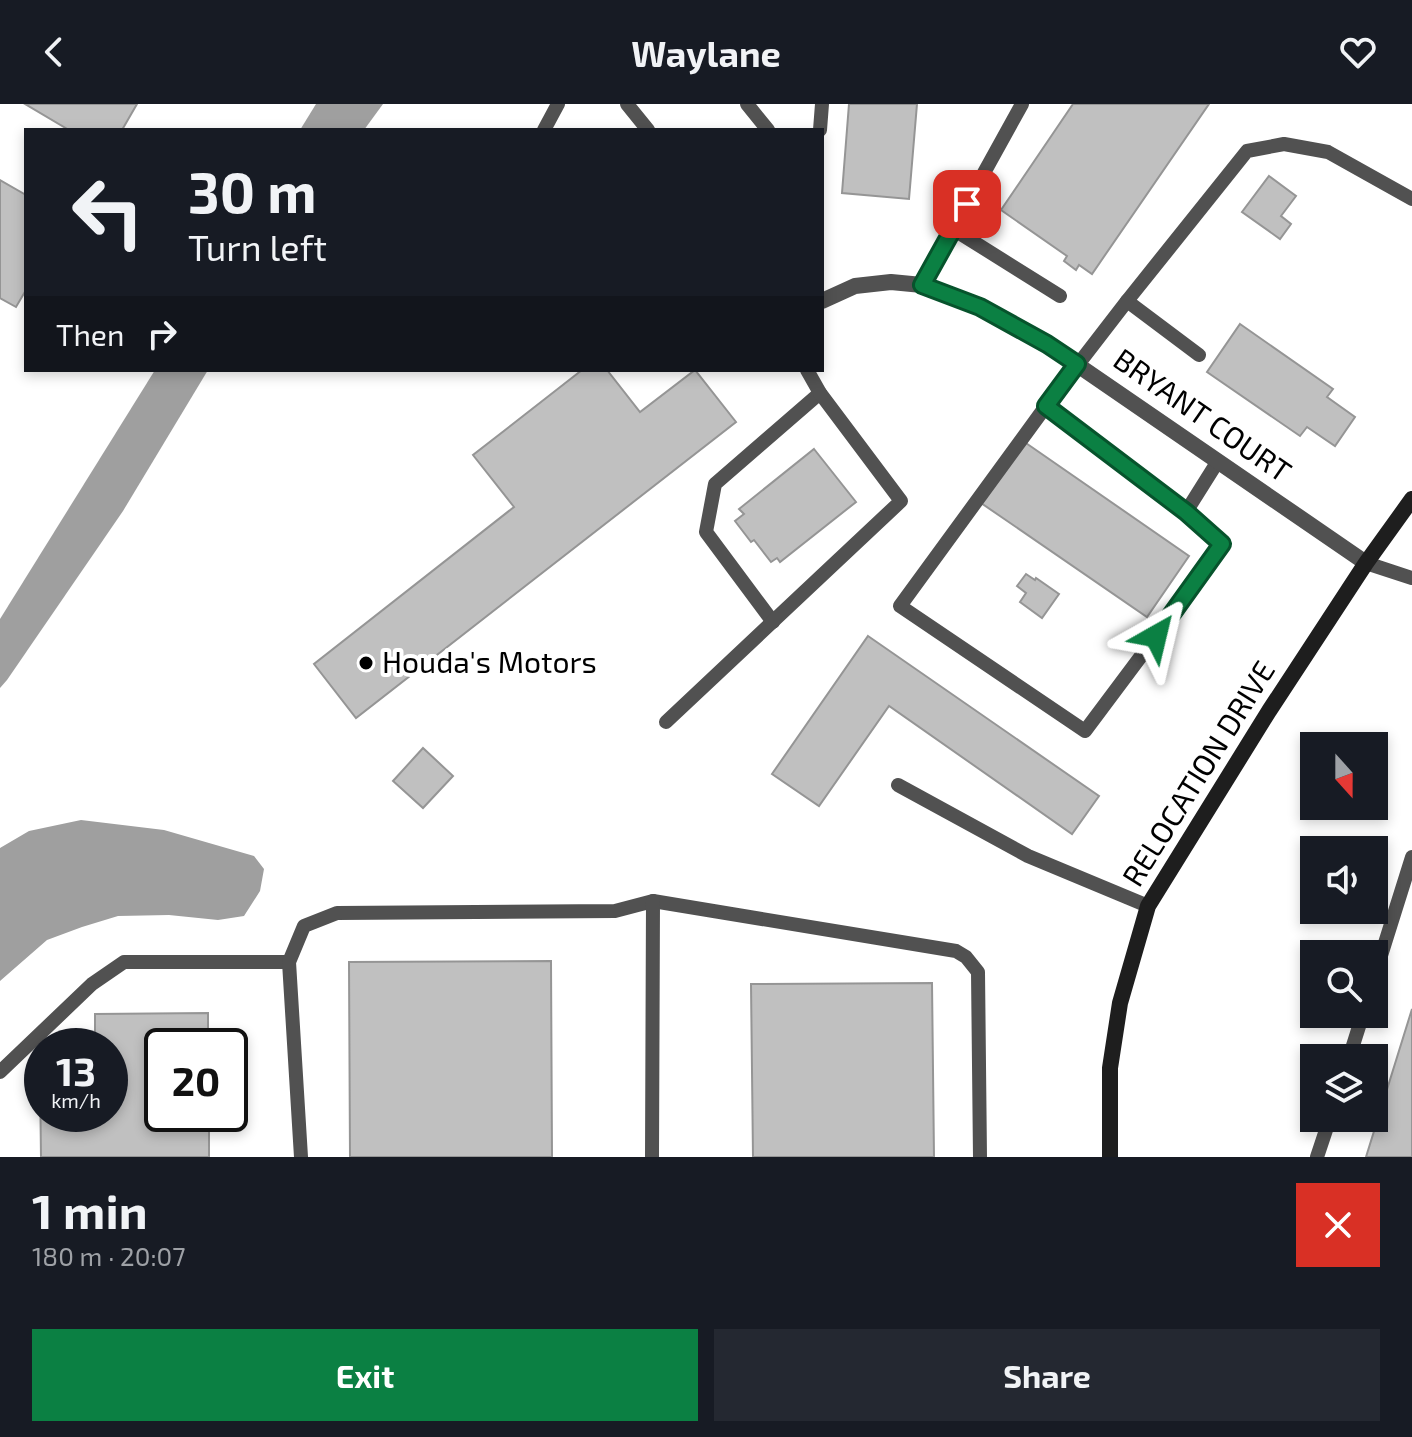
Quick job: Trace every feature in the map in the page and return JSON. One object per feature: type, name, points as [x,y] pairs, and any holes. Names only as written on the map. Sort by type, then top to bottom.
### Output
[{"type":"street","name":"BRYANT COURT","points":[[824,300],[855,286],[891,282],[922,285],[980,307],[1047,344],[1366,563]]},
{"type":"street","name":"RELOCATION DRIVE","points":[[1110,1157],[1110,1068],[1120,1003],[1148,906],[1269,711],[1412,499]]},
{"type":"lane","points":[[545,128],[558,104]]},
{"type":"lane","points":[[627,104],[646,128]]},
{"type":"lane","points":[[747,104],[766,128]]},
{"type":"lane","points":[[820,128],[822,104]]},
{"type":"lane","points":[[922,285],[1022,104]]},
{"type":"lane","points":[[1046,406],[1186,512],[1222,544],[1085,731],[900,606],[1046,406],[1077,364],[1247,151],[1284,144],[1328,152],[1412,199]]},
{"type":"lane","points":[[953,229],[1060,296]]},
{"type":"lane","points":[[1127,301],[1199,355]]},
{"type":"lane","points":[[666,722],[901,501],[820,393],[808,372]]},
{"type":"lane","points":[[773,622],[706,532],[715,484],[820,393]]},
{"type":"lane","points":[[1186,512],[1218,461]]},
{"type":"lane","points":[[1366,563],[1412,578]]},
{"type":"lane","points":[[898,785],[1028,856],[1148,906]]},
{"type":"lane","points":[[1386,940],[1412,857]]},
{"type":"lane","points":[[652,1157],[653,901]]},
{"type":"lane","points":[[301,1157],[289,962],[304,926],[337,913],[615,911],[653,901],[956,951],[966,957],[978,972],[980,1157]]},
{"type":"lane","points":[[0,1072],[92,984],[124,962],[289,962]]},
{"type":"lane","points":[[1317,1157],[1325,1132]]},
{"type":"shaded area","points":[[316,104],[383,104],[365,128],[301,128]]},
{"type":"shaded area","points":[[154,372],[207,372],[123,511],[0,688],[0,619]]},
{"type":"shaded area","points":[[81,820],[164,830],[254,856],[264,869],[260,891],[244,916],[218,920],[169,915],[118,916],[82,927],[47,940],[0,981],[0,848],[29,831]]},
{"type":"building","points":[[25,104],[137,104],[123,128],[66,128]]},
{"type":"building","points":[[849,104],[917,104],[909,199],[842,193]]},
{"type":"building","points":[[1073,104],[1209,104],[1092,274],[1079,265],[1076,270],[1064,261],[1067,256],[1001,210]]},
{"type":"building","points":[[1269,176],[1296,196],[1281,216],[1291,224],[1280,239],[1242,212]]},
{"type":"building","points":[[0,180],[24,194],[24,293],[16,307],[0,298]]},
{"type":"building","points":[[1240,324],[1333,389],[1327,397],[1355,417],[1335,446],[1307,427],[1300,436],[1207,372]]},
{"type":"building","points":[[579,372],[609,372],[640,412],[692,372],[697,372],[736,422],[356,718],[314,664],[514,507],[473,455]]},
{"type":"building","points":[[1023,441],[1189,556],[1147,617],[981,503]]},
{"type":"building","points":[[814,449],[856,502],[780,562],[777,558],[771,562],[735,521],[744,514],[739,509]]},
{"type":"building","points":[[1026,574],[1059,594],[1042,618],[1020,602],[1026,593],[1017,586]]},
{"type":"building","points":[[868,636],[1099,796],[1072,834],[889,706],[819,806],[772,774]]},
{"type":"building","points":[[423,748],[453,776],[423,808],[393,781]]},
{"type":"building","points":[[551,961],[552,1157],[350,1157],[349,962]]},
{"type":"building","points":[[932,983],[934,1157],[753,1157],[751,984]]},
{"type":"building","points":[[1412,1009],[1412,1157],[1366,1157],[1374,1132],[1388,1132],[1388,1086]]},
{"type":"building","points":[[208,1013],[208,1028],[144,1028],[144,1132],[209,1132],[209,1157],[41,1157],[41,1132],[128,1132],[128,1028],[95,1028],[95,1014]]},
{"type":"place","name":"Houda's Motors","points":[[366,663]]},
{"type":"route","points":[[967,204],[922,285],[980,307],[1077,364],[1046,406],[1186,512],[1222,544],[1156,636]]}]
